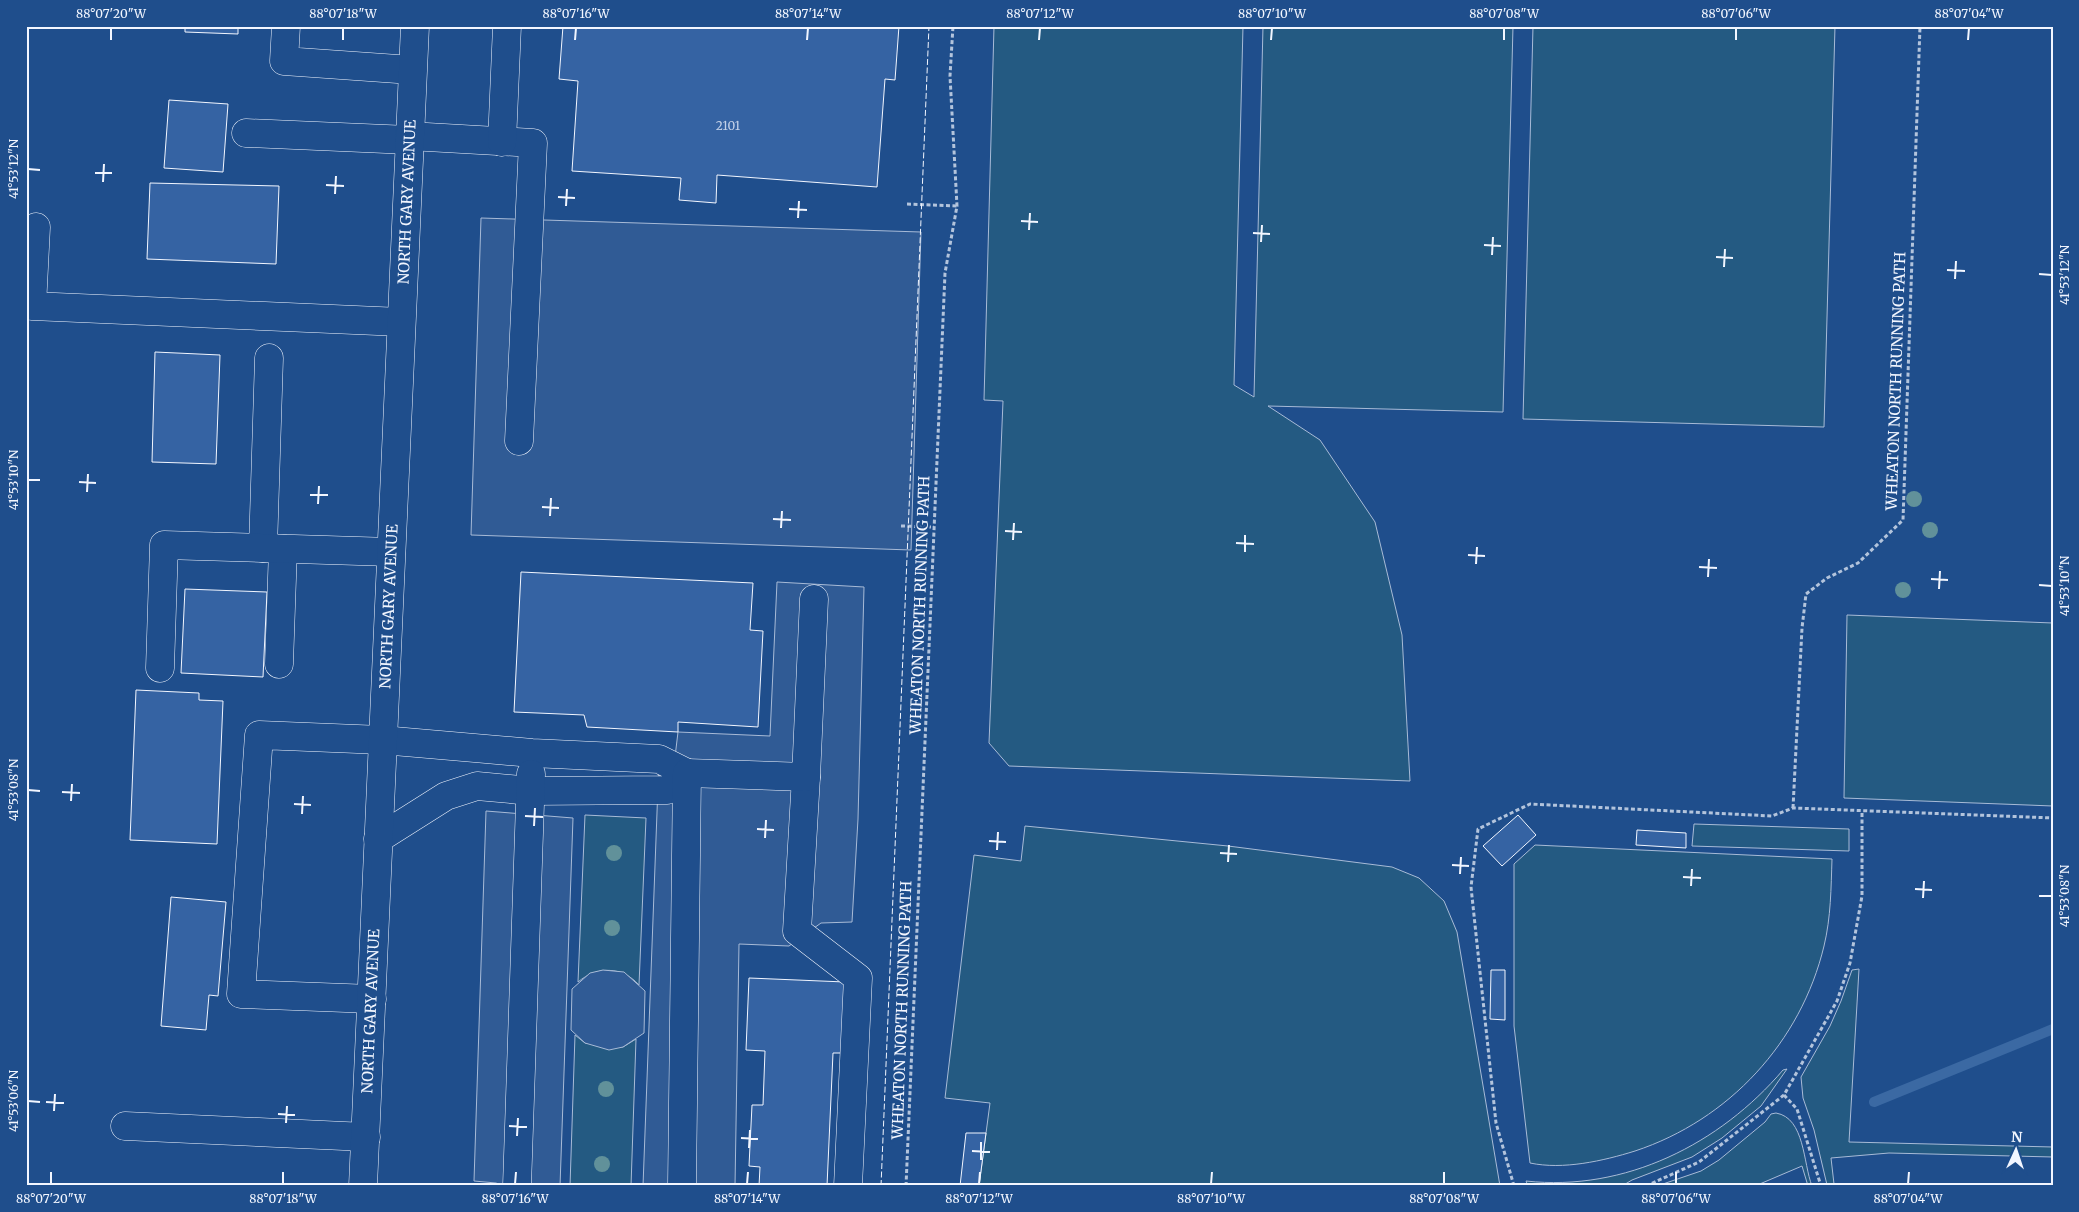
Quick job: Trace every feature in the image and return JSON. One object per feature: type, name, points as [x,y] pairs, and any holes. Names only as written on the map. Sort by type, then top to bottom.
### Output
[{"type":"street","points":[[286,26],[284,61],[412,70]]},
{"type":"street","name":"NORTH GARY AVENUE","points":[[363,1186],[415,26]]},
{"type":"street","points":[[502,142],[507,26]]},
{"type":"street","points":[[246,133],[533,143],[519,441]]},
{"type":"street","points":[[36,228],[32,306],[401,322]]},
{"type":"street","points":[[270,358],[273,548],[279,664]]},
{"type":"street","points":[[160,668],[164,544],[391,552]]},
{"type":"street","points":[[814,599],[797,931],[858,978],[848,1186]]},
{"type":"street","points":[[372,1000],[241,994],[259,735],[382,740],[532,753],[659,760],[687,773],[806,777]]},
{"type":"street","points":[[517,1186],[532,753]]},
{"type":"street","points":[[378,839],[446,796],[477,786],[531,791],[667,790],[687,773]]},
{"type":"street","points":[[682,1186],[687,773]]},
{"type":"street","points":[[125,1126],[366,1137]]},
{"type":"path","name":"WHEATON NORTH RUNNING PATH","points":[[906,1186],[945,273],[957,206],[950,76],[953,26]]},
{"type":"path","name":"WHEATON NORTH RUNNING PATH","points":[[1793,808],[1802,628],[1806,594],[1827,578],[1858,563],[1902,520],[1920,26]]},
{"type":"path","points":[[907,204],[957,206]]},
{"type":"path","points":[[901,526],[934,527]]},
{"type":"path","points":[[1514,1186],[1496,1123],[1471,887],[1478,829],[1530,804],[1772,816],[1793,808],[2053,818]]},
{"type":"path","points":[[1646,1186],[1699,1162],[1784,1095],[1837,1001],[1850,963],[1862,896],[1862,811]]},
{"type":"path","points":[[1784,1095],[1797,1109],[1820,1186]]},
{"type":"shaded area","points":[[994,26],[1243,26],[1234,385],[1254,397],[1263,26],[1513,26],[1503,412],[1268,406],[1320,440],[1375,522],[1402,635],[1410,781],[1009,766],[989,743],[1003,401],[984,400]]},
{"type":"shaded area","points":[[1533,26],[1835,26],[1824,427],[1523,419]]},
{"type":"shaded area","points":[[481,218],[921,232],[911,550],[471,535]]},
{"type":"shaded area","points":[[777,582],[864,587],[858,819],[852,922],[821,923],[789,946],[739,944],[735,1186],[643,1186],[659,759],[675,757],[678,732],[770,736]]},
{"type":"shaded area","points":[[1847,615],[2053,623],[2053,806],[1844,798]]},
{"type":"shaded area","points":[[486,811],[573,818],[560,1186],[503,1186],[496,1183],[474,1181]]},
{"type":"shaded area","points":[[585,815],[646,818],[639,985],[625,974],[609,970],[593,973],[578,982]]},
{"type":"shaded area","points":[[1694,824],[1849,829],[1849,851],[1692,846]]},
{"type":"shaded area","points":[[1025,826],[1228,846],[1392,867],[1419,878],[1444,901],[1457,932],[1500,1186],[979,1186],[990,1103],[945,1098],[974,855],[1021,861]]},
{"type":"shaded area","points":[[1535,845],[1832,859],[1828,924],[1824,946],[1813,981],[1798,1014],[1779,1045],[1756,1073],[1730,1098],[1701,1119],[1669,1137],[1635,1151],[1610,1158],[1569,1165],[1530,1163],[1514,1026],[1514,864]]},
{"type":"shaded area","points":[[1859,969],[1849,1142],[2053,1147],[2053,1157],[1889,1153],[1831,1158],[1834,1184],[1827,1185],[1814,1130],[1803,1098],[1801,1077],[1830,1026],[1852,970]]},
{"type":"shaded area","points":[[603,970],[624,972],[645,991],[644,1033],[623,1047],[609,1050],[585,1043],[571,1030],[572,989],[590,973]]},
{"type":"shaded area","points":[[575,1035],[585,1043],[623,1047],[636,1039],[631,1186],[570,1186]]},
{"type":"shaded area","points":[[1787,1069],[1761,1106],[1722,1138],[1692,1157],[1632,1180],[1622,1186],[1528,1186],[1526,1181],[1563,1182],[1599,1179],[1634,1170],[1668,1157],[1700,1141],[1730,1120],[1758,1096],[1783,1070]]},
{"type":"shaded area","points":[[1776,1113],[1786,1117],[1793,1123],[1798,1132],[1812,1186],[1808,1186],[1802,1166],[1755,1186],[1657,1186],[1701,1171],[1719,1160],[1765,1122],[1771,1114]]},
{"type":"building","points":[[185,26],[238,26],[238,34],[185,32]]},
{"type":"building","points":[[563,26],[899,26],[895,80],[885,79],[877,187],[717,175],[716,203],[679,200],[681,178],[572,171],[578,81],[559,79]]},
{"type":"building","points":[[169,100],[228,104],[223,172],[164,168]]},
{"type":"building","points":[[150,183],[279,186],[276,264],[147,259]]},
{"type":"building","points":[[155,352],[220,355],[216,464],[152,462]]},
{"type":"building","points":[[521,572],[753,583],[750,630],[763,631],[758,727],[678,722],[678,732],[587,727],[584,715],[514,712]]},
{"type":"building","points":[[185,589],[267,592],[263,677],[181,673]]},
{"type":"building","points":[[136,690],[199,693],[199,700],[223,701],[217,844],[130,840]]},
{"type":"building","points":[[1518,815],[1536,835],[1502,866],[1483,846]]},
{"type":"building","points":[[1637,830],[1686,833],[1686,848],[1636,845]]},
{"type":"building","points":[[171,897],[226,902],[218,996],[209,995],[206,1030],[161,1026]]},
{"type":"building","points":[[1491,970],[1505,970],[1505,1020],[1490,1019]]},
{"type":"building","points":[[749,978],[845,982],[842,1053],[833,1053],[827,1186],[759,1186],[760,1167],[749,1166],[752,1105],[763,1105],[765,1051],[746,1050]]},
{"type":"building","points":[[966,1133],[986,1133],[979,1186],[960,1186]]},
{"type":"waterway","points":[[1874,1102],[2053,1029]]},
{"type":"fence","points":[[881,1186],[929,26]]}]
